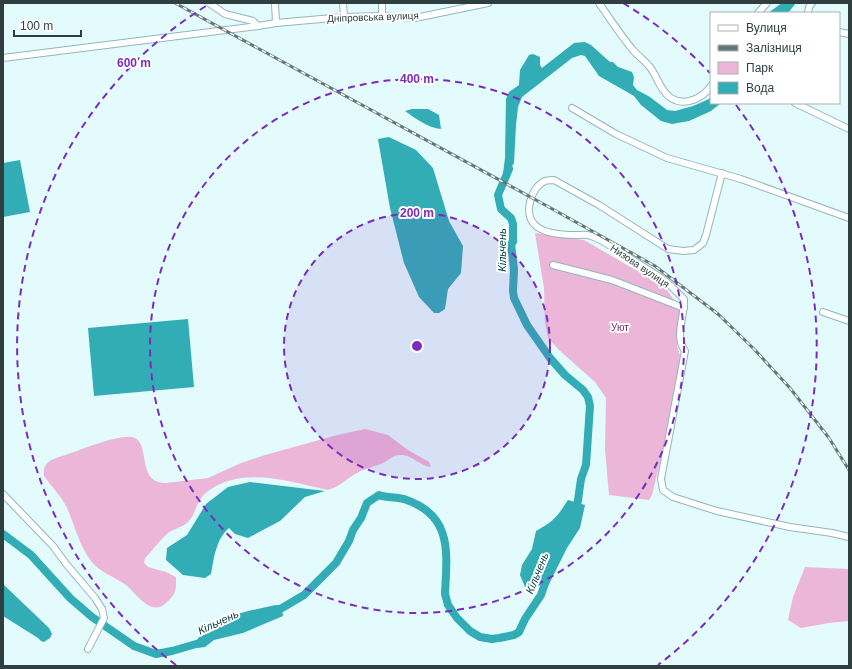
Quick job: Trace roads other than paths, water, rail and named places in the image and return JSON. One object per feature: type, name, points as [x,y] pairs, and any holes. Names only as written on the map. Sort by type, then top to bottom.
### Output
[{"type":"street","points":[[209,3],[225,14],[253,21],[258,26]]},
{"type":"street","points":[[275,3],[276,23]]},
{"type":"street","points":[[343,3],[344,17]]},
{"type":"street","points":[[382,3],[382,16]]},
{"type":"street","name":"Дніпровська вулиця","points":[[3,58],[276,23],[344,17],[382,16],[415,18],[488,3]]},
{"type":"street","points":[[599,3],[634,51],[649,66],[664,90],[671,98],[678,101],[691,101],[701,96],[710,87]]},
{"type":"street","points":[[759,12],[767,3]]},
{"type":"street","points":[[797,104],[849,129]]},
{"type":"street","points":[[572,108],[616,134],[667,158],[722,173],[849,218]]},
{"type":"street","name":"Низова вулиця","points":[[684,308],[684,299],[665,281],[592,236],[584,234],[576,235],[548,233],[540,229],[530,218],[530,202],[539,185],[546,180],[554,180],[600,205],[668,249],[683,251],[694,250],[703,243],[706,235],[722,173]]},
{"type":"street","points":[[553,265],[612,280],[684,308],[679,337],[681,346],[685,351],[660,479],[662,490],[673,497],[717,511],[790,527],[849,537]]},
{"type":"street","points":[[823,312],[849,321]]},
{"type":"street","points":[[3,494],[53,546],[95,598],[102,609],[104,618],[88,649]]},
{"type":"water","points":[[782,3],[796,3],[789,12],[769,12]]},
{"type":"water","points":[[585,42],[591,45],[610,62],[613,62],[618,67],[632,72],[634,77],[633,85],[637,90],[650,97],[667,110],[675,111],[693,106],[710,98],[710,104],[720,104],[711,111],[689,121],[672,124],[661,121],[641,105],[634,96],[599,76],[585,56],[581,55],[572,58],[522,97],[518,107],[514,163],[508,173],[508,180],[505,179],[503,174],[505,158],[506,99],[509,92],[519,85],[520,70],[529,55],[533,54],[540,57],[540,65],[542,68],[574,43]]},
{"type":"water","points":[[412,109],[428,109],[439,115],[441,129],[417,120],[405,111]]},
{"type":"water","points":[[389,137],[416,150],[433,168],[449,221],[463,246],[461,273],[448,289],[445,309],[439,313],[434,313],[419,297],[404,263],[390,208],[378,139]]},
{"type":"water","points":[[20,160],[30,212],[3,217],[3,163]]},
{"type":"water","points":[[188,319],[194,387],[94,396],[88,328]]},
{"type":"water","points":[[250,482],[325,491],[305,497],[280,521],[248,538],[235,534],[229,528],[218,543],[211,574],[205,578],[183,575],[166,560],[167,548],[187,535],[206,504],[228,487]]},
{"type":"water","points":[[568,500],[585,505],[580,528],[567,548],[548,586],[525,587],[520,575],[522,565],[532,549],[536,531],[555,518]]},
{"type":"water","points":[[3,584],[49,628],[52,634],[50,638],[44,642],[41,641],[3,616]]},
{"type":"water","points":[[276,605],[282,608],[283,616],[243,633],[214,640],[205,647],[197,648],[194,646],[200,636],[208,628],[218,622],[241,613]]},
{"type":"waterway","name":"Кільчень","points":[[509,169],[498,195],[501,209],[511,218],[513,224],[513,242],[511,244],[514,269],[514,298],[527,325],[550,358],[565,375],[583,390],[588,397],[590,406],[586,465],[581,479],[577,507],[575,511]]},
{"type":"waterway","name":"Кільчень","points":[[272,611],[282,608],[304,595],[336,563],[361,518],[367,503],[379,495],[404,499],[420,506],[431,515],[439,525],[444,537],[446,550],[445,594],[448,605],[457,618],[470,631],[480,637],[492,639],[514,635],[519,632],[525,619],[541,595],[548,575]]},
{"type":"waterway","name":"Кільчень","points":[[3,534],[31,555],[70,598],[92,617],[134,646],[156,654],[203,642]]},
{"type":"railway","points":[[175,3],[655,266],[718,314],[754,349],[790,388],[829,438],[849,470]]},
{"type":"park label","name":"Уют","points":[[620,327]]}]
